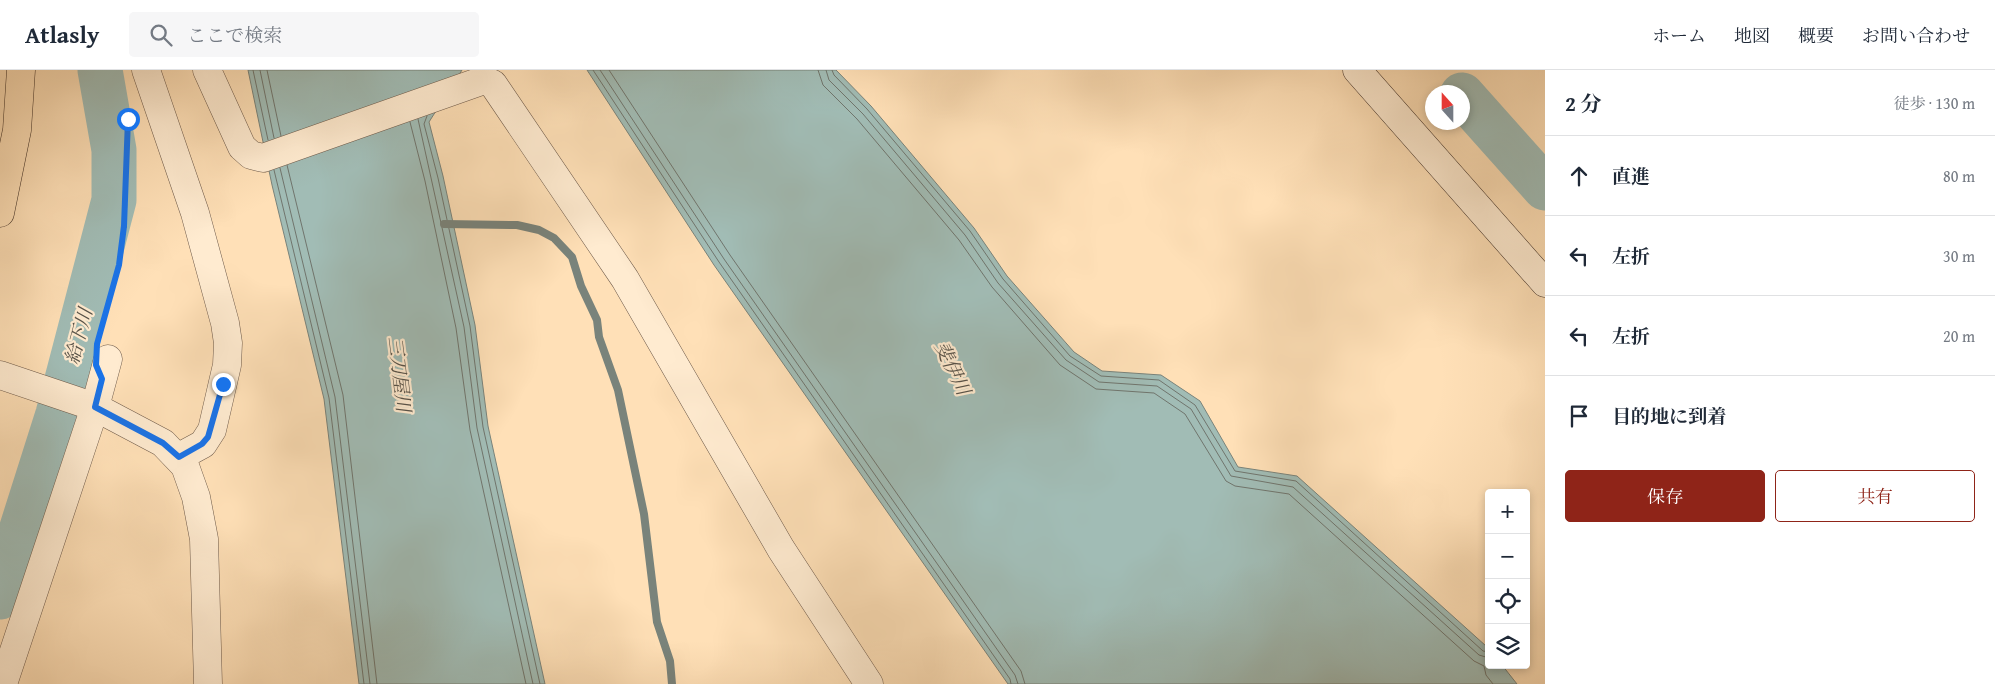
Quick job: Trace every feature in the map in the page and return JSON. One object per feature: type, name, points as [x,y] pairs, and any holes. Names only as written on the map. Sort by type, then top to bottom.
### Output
[{"type":"main road","points":[[0,213],[17,130],[21,70]]},
{"type":"street","points":[[146,70],[195,213],[225,323],[228,343],[227,364],[212,430],[202,444],[179,457]]},
{"type":"street","points":[[207,70],[242,147],[251,155],[263,158],[484,80],[493,84],[625,279],[781,550],[869,684]]},
{"type":"street","points":[[1357,70],[1545,283]]},
{"type":"street","points":[[4,684],[90,405],[105,369]]},
{"type":"street","points":[[0,375],[90,405],[163,443],[179,457],[196,497],[204,539],[208,684]]},
{"type":"path","points":[[105,369],[96,365],[95,355],[119,265],[124,226],[128,119]]},
{"type":"water","name":"三刀屋川","points":[[248,70],[462,70],[429,122],[443,176],[475,325],[488,426],[545,684],[359,684],[324,399],[272,185]]},
{"type":"water","name":"斐伊川","points":[[587,70],[836,70],[871,106],[974,228],[1007,276],[1074,352],[1102,371],[1161,375],[1200,401],[1238,467],[1297,476],[1485,645],[1485,669],[1505,669],[1517,684],[1008,684],[714,265]]},
{"type":"waterway","name":"給下川","points":[[0,597],[58,414],[114,200],[114,150],[100,70]]},
{"type":"waterway","points":[[1470,104],[1545,188]]},
{"type":"waterway","points":[[444,224],[517,225],[539,230],[554,238],[572,257],[581,286],[597,320],[599,337],[618,390],[644,514],[657,622],[670,661],[672,684]]},
{"type":"route","points":[[128,119],[124,226],[119,265],[95,355],[96,365],[102,379],[95,407],[163,443],[179,457],[202,444],[208,437],[212,430],[223,384]]}]
